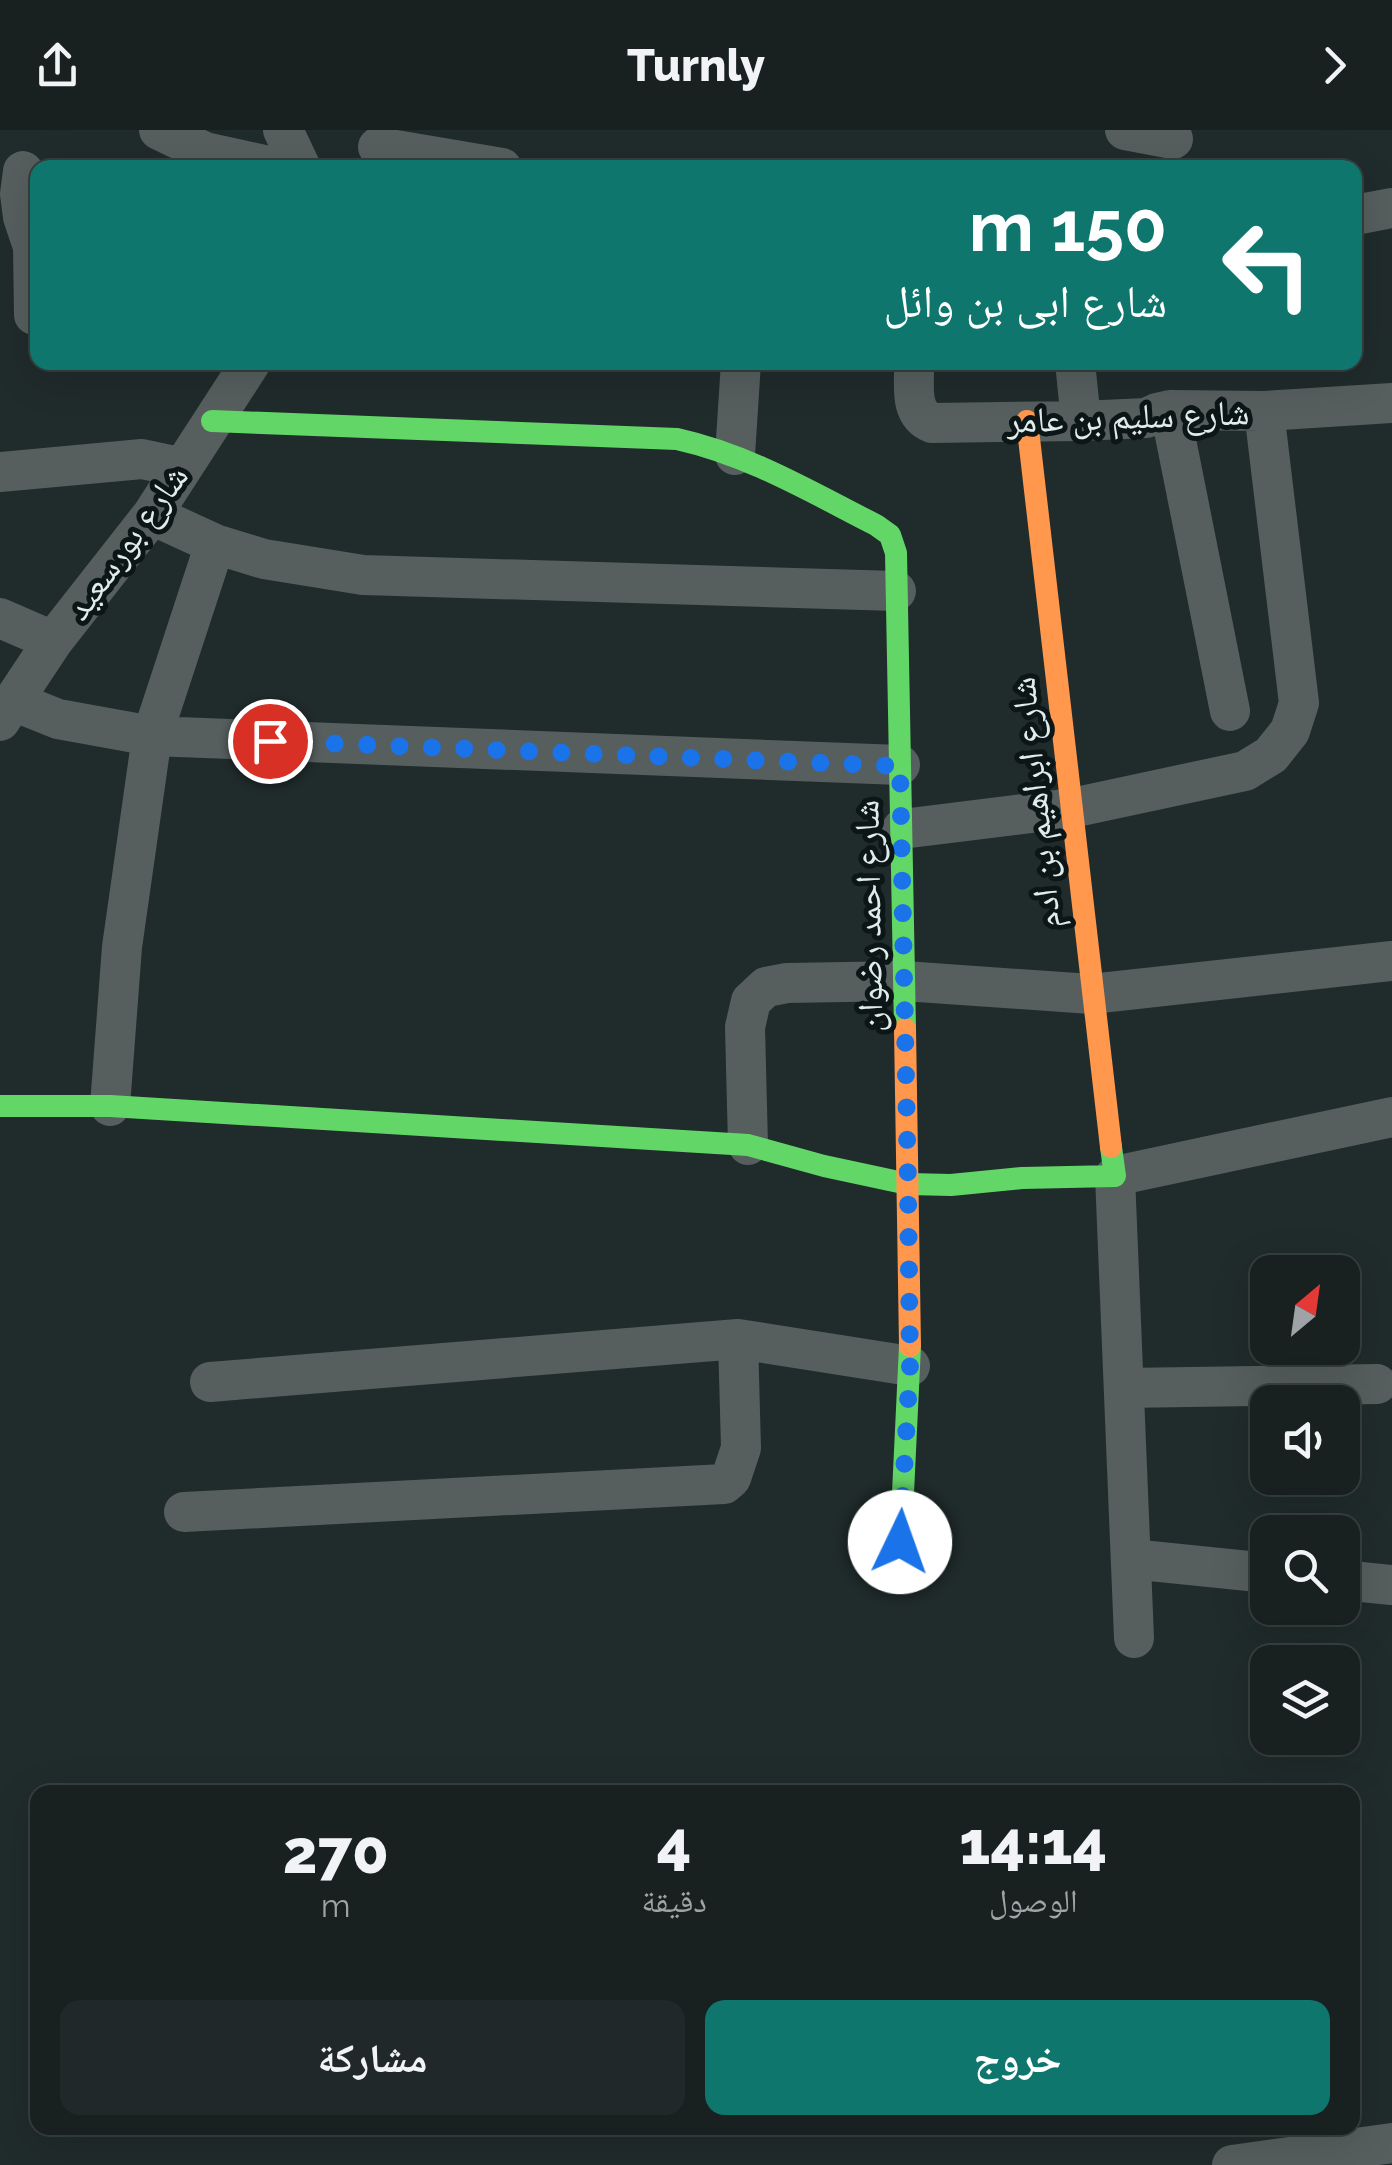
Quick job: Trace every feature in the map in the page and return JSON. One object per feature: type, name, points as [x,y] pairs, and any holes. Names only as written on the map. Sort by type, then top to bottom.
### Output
[{"type":"street","points":[[159,130],[206,152],[242,160]]},
{"type":"street","points":[[283,130],[297,160]]},
{"type":"street","points":[[1125,130],[1176,146]]},
{"type":"street","points":[[377,148],[452,160]]},
{"type":"street","points":[[24,171],[22,217],[30,239]]},
{"type":"street","points":[[1362,214],[1392,208]]},
{"type":"street","points":[[24,315],[30,270]]},
{"type":"street","name":"شارع بورسعيد","points":[[6,711],[53,641],[152,515],[246,370]]},
{"type":"street","points":[[736,455],[741,370]]},
{"type":"street","name":"شارع سليم بن عامر","points":[[914,370],[915,407],[925,420],[932,422],[1080,421],[1146,418],[1170,410],[1264,411],[1392,402]]},
{"type":"street","points":[[1076,370],[1080,421]]},
{"type":"street","points":[[1170,410],[1230,711]]},
{"type":"street","points":[[902,829],[1072,808],[1245,771],[1271,755],[1290,731],[1298,703],[1264,411]]},
{"type":"street","name":"شارع احمد رضوان","points":[[212,420],[676,439],[736,455],[890,535],[896,554],[910,1366],[898,1577]]},
{"type":"street","name":"شارع ابراهيم بن ادم","points":[[1026,421],[1091,994],[1116,1176]]},
{"type":"street","points":[[0,472],[142,459],[180,470]]},
{"type":"street","points":[[152,515],[215,544],[264,558],[362,575],[896,592]]},
{"type":"street","points":[[110,1106],[122,947],[152,736],[215,544]]},
{"type":"street","points":[[0,618],[53,641]]},
{"type":"street","points":[[6,711],[152,736],[900,766]]},
{"type":"street","points":[[748,1145],[746,1027],[751,1001],[766,987],[787,982],[904,981],[1091,994],[1392,962]]},
{"type":"street","points":[[0,1106],[110,1106],[748,1145],[908,1184],[951,1186],[1022,1178],[1116,1176],[1392,1117]]},
{"type":"street","points":[[1116,1176],[1134,1638]]},
{"type":"street","points":[[210,1382],[738,1339],[910,1366]]},
{"type":"street","points":[[184,1512],[724,1484],[732,1478],[741,1448],[738,1339]]},
{"type":"street","points":[[1124,1388],[1377,1384]]},
{"type":"street","points":[[1131,1559],[1250,1570]]},
{"type":"street","points":[[1360,1582],[1392,1585]]},
{"type":"street","points":[[1232,2165],[1392,2143]]},
{"type":"traffic: fast","points":[[212,421],[677,439],[779,476],[890,535],[896,553],[905,1029]]},
{"type":"traffic: fast","points":[[0,1106],[110,1106],[748,1145],[908,1184],[1115,1176],[1111,1147]]},
{"type":"traffic: fast","points":[[899,1577],[910,1346]]},
{"type":"traffic: slow","points":[[1027,421],[1111,1147]]},
{"type":"traffic: slow","points":[[905,1029],[910,1346]]},
{"type":"route","points":[[270,741],[900,766],[910,1366],[900,1542]]}]
